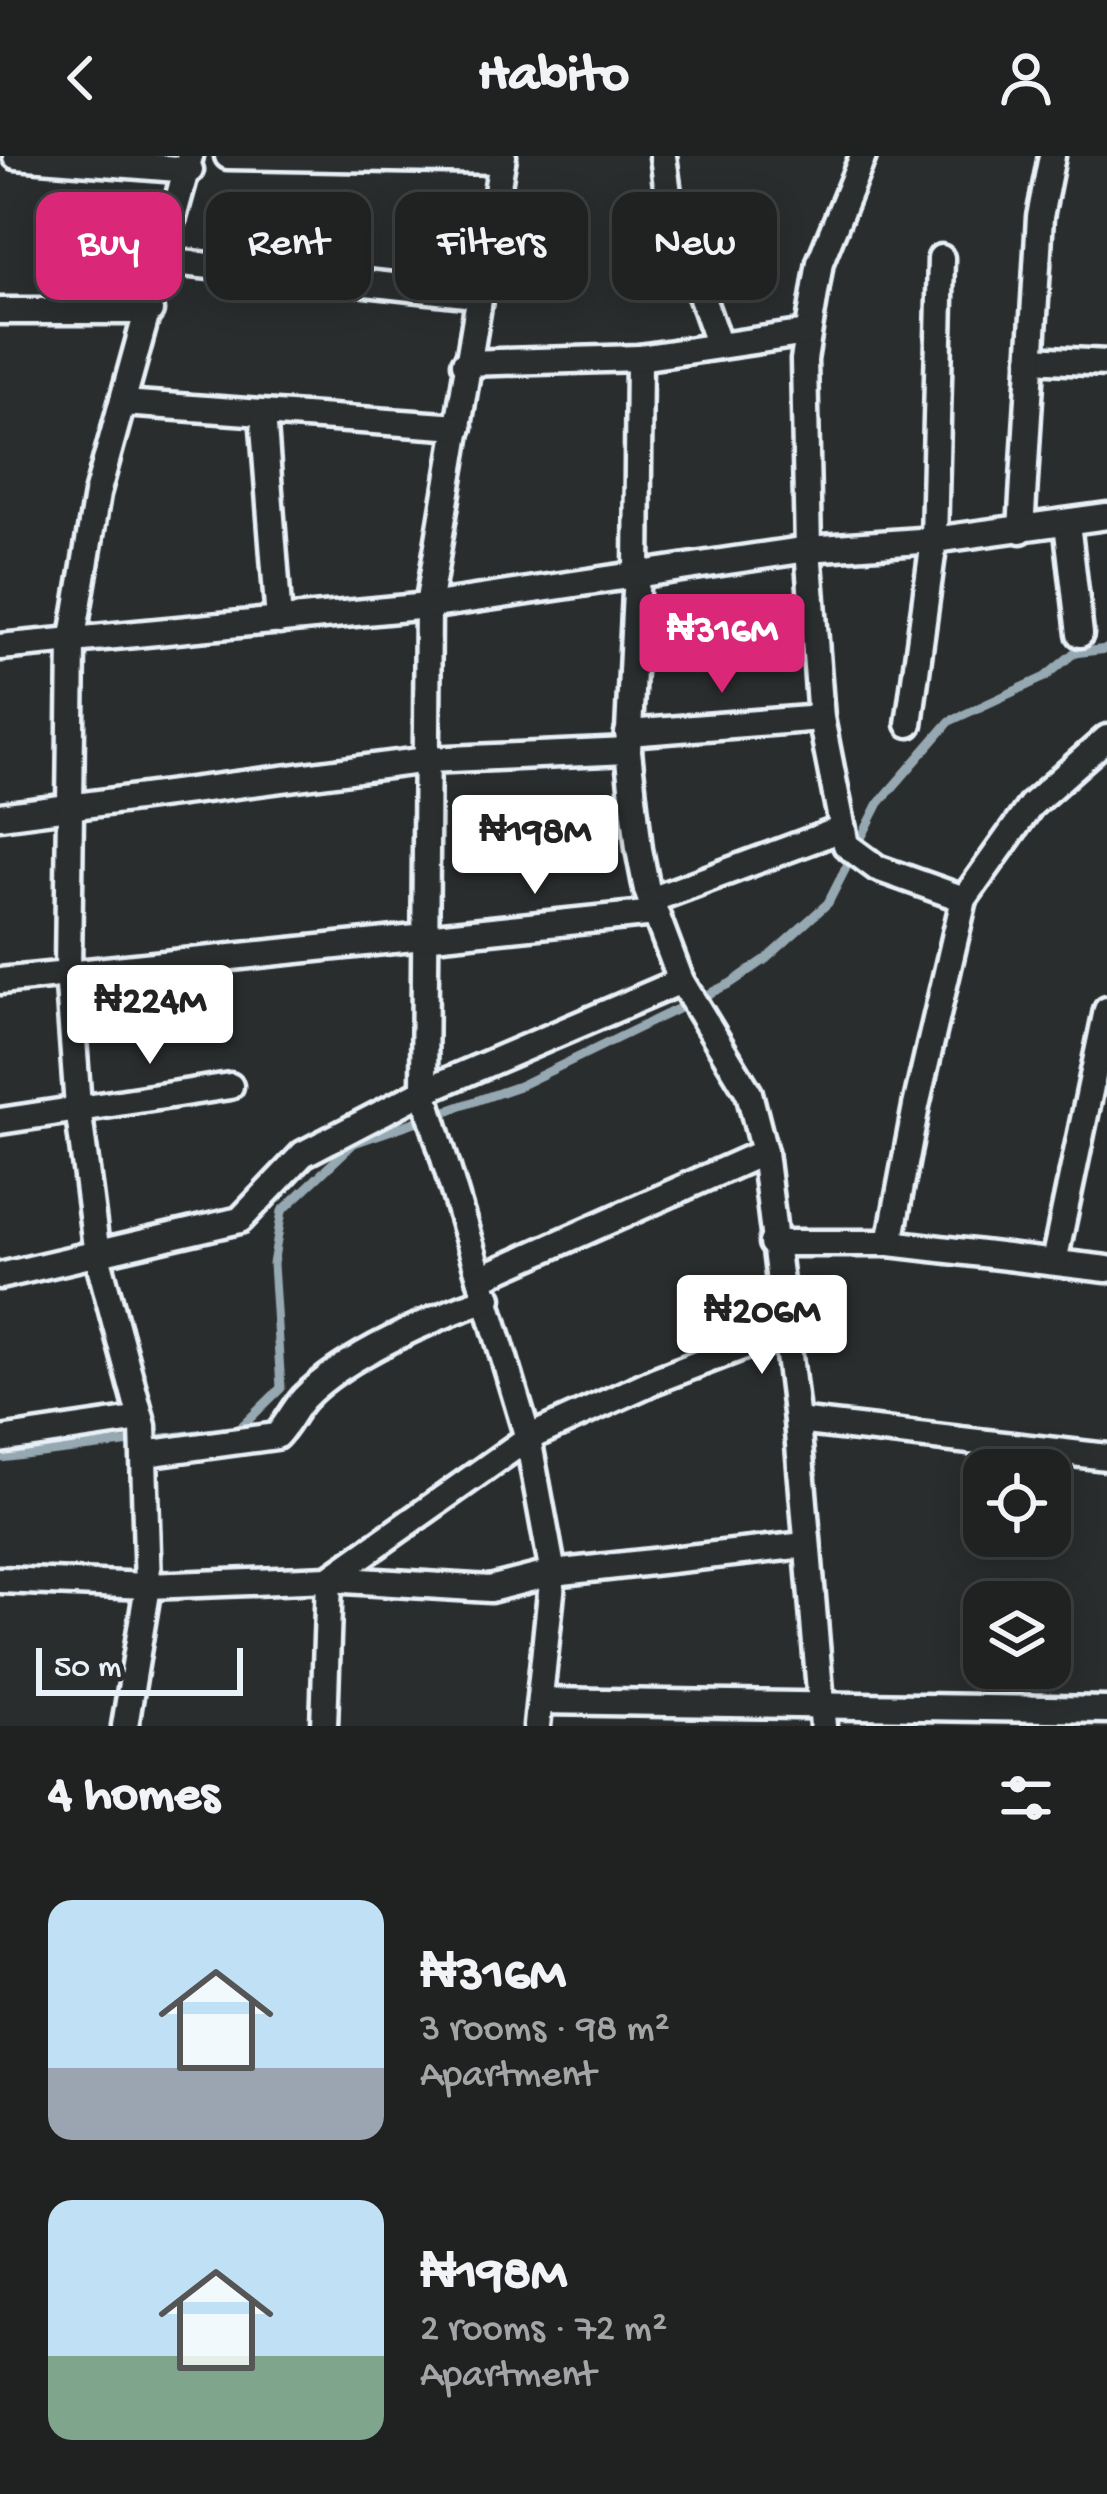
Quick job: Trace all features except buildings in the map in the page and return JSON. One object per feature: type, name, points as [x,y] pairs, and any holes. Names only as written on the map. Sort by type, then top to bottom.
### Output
[{"type":"street","points":[[16,156],[190,163],[182,193]]},
{"type":"street","points":[[228,156],[502,159],[496,192]]},
{"type":"street","points":[[663,156],[670,208],[719,346]]},
{"type":"street","points":[[863,156],[820,262],[807,333],[808,550],[821,718],[839,830],[858,858],[964,899]]},
{"type":"street","points":[[1021,530],[1040,217],[1052,156]]},
{"type":"street","points":[[908,724],[934,540],[941,258]]},
{"type":"street","points":[[182,263],[395,286]]},
{"type":"street","points":[[125,1726],[148,1586],[143,1437],[97,1255],[78,1107],[68,972],[72,643],[97,494],[153,300]]},
{"type":"street","points":[[475,300],[428,606],[424,1093],[528,1438],[553,1573],[540,1713],[823,1717],[1107,1710]]},
{"type":"street","points":[[0,311],[150,311]]},
{"type":"street","points":[[465,363],[639,358],[807,333]]},
{"type":"street","points":[[639,358],[637,572],[628,742],[653,907],[684,986],[749,1093],[764,1152],[797,1420],[823,1717]]},
{"type":"street","points":[[1031,359],[1107,363]]},
{"type":"street","points":[[123,404],[459,428]]},
{"type":"street","points":[[262,414],[279,621]]},
{"type":"street","points":[[0,647],[428,606],[584,586],[637,572],[1021,530],[1107,516]]},
{"type":"street","points":[[1067,523],[1081,634]]},
{"type":"street","points":[[0,816],[427,760],[821,718]]},
{"type":"street","points":[[890,1244],[964,899],[1031,806],[1107,738]]},
{"type":"street","points":[[0,981],[422,939],[653,907],[839,830]]},
{"type":"street","points":[[0,1276],[240,1220],[303,1154],[424,1093],[684,986]]},
{"type":"street","points":[[1054,1262],[1107,1010]]},
{"type":"street","points":[[0,1120],[230,1086]]},
{"type":"street","points":[[0,1440],[276,1436],[304,1398],[328,1379],[486,1288],[764,1152]]},
{"type":"street","points":[[772,1244],[890,1244],[1107,1268]]},
{"type":"street","points":[[329,1579],[528,1438],[656,1379],[786,1330]]},
{"type":"street","points":[[797,1420],[1107,1456]]},
{"type":"street","points":[[0,1580],[148,1586],[329,1579],[490,1589],[553,1573],[805,1545]]},
{"type":"street","points":[[324,1726],[329,1579]]},
{"type":"waterway","points":[[0,1458],[239,1429],[281,1388],[273,1264],[282,1211],[354,1143],[519,1086],[731,983],[766,959],[828,903],[879,803],[950,721],[1045,677],[1074,653],[1107,649]]}]
